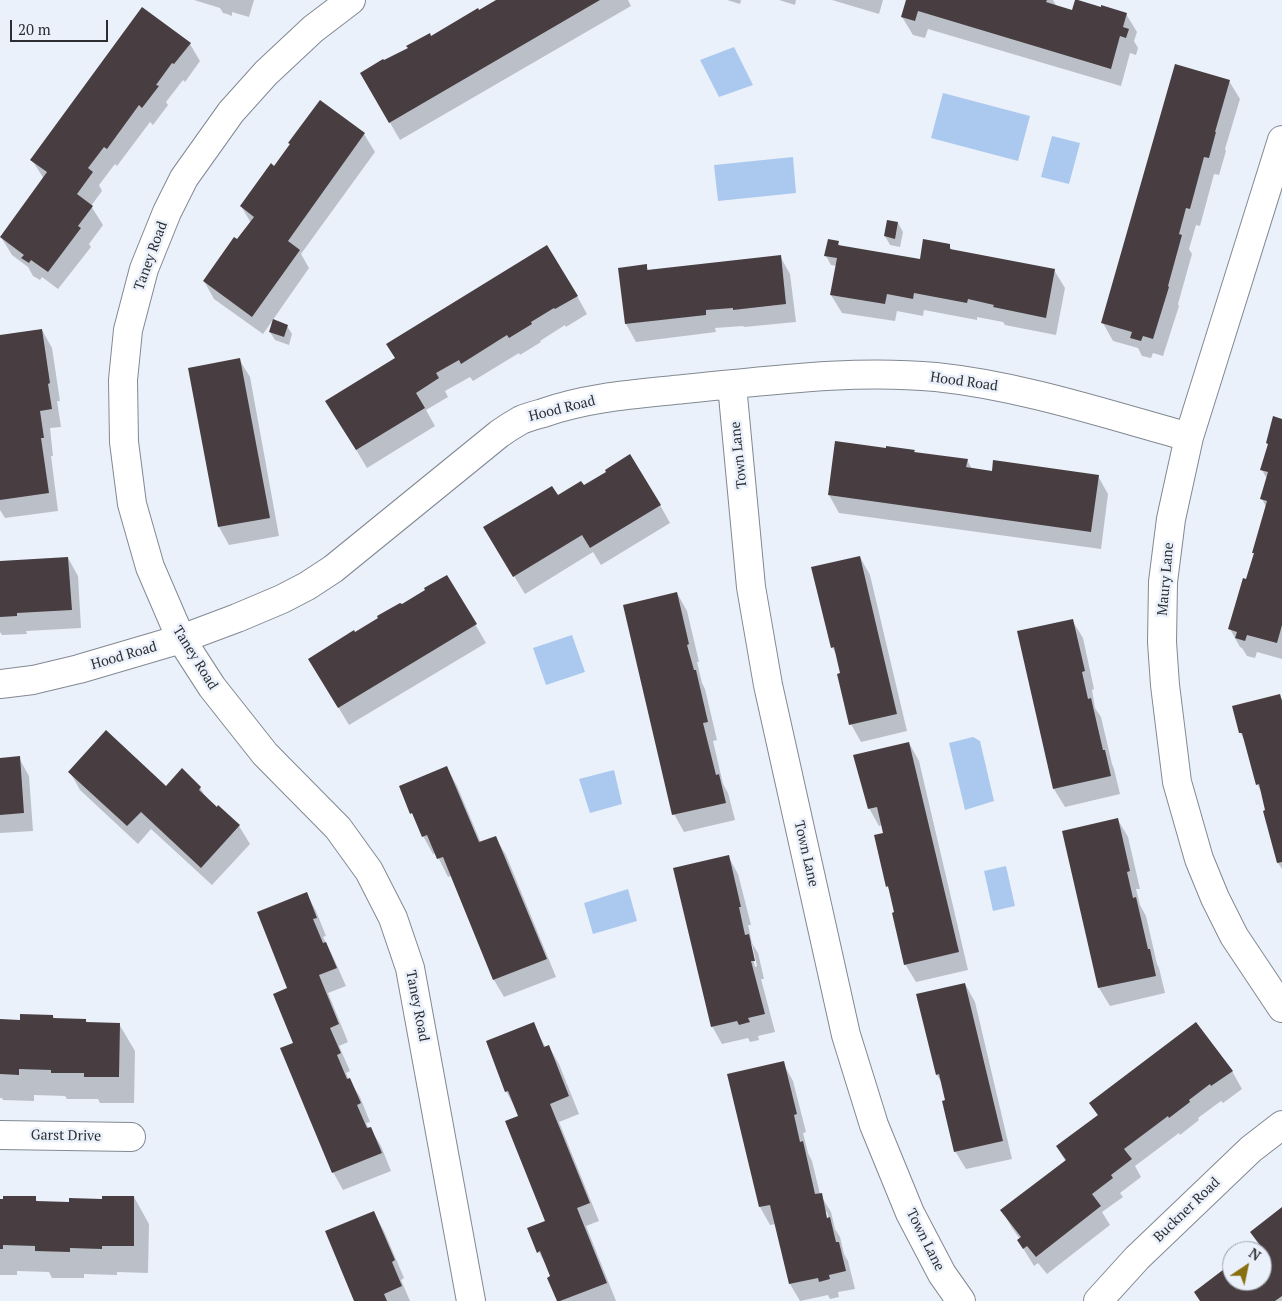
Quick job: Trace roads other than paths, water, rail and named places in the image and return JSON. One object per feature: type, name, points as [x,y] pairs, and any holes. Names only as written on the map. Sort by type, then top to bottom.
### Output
[{"type":"street","name":"Taney Road","points":[[351,0],[313,29],[266,73],[231,112],[184,178],[167,212],[144,269],[128,330],[123,380],[124,442],[132,504],[150,567],[180,639],[212,687],[265,754],[338,828],[369,870],[393,918],[410,968],[470,1301]]},
{"type":"street","name":"Maury Lane","points":[[1282,140],[1189,437],[1171,518],[1162,602],[1165,685],[1177,782],[1199,859],[1215,898],[1234,936],[1282,1008]]},
{"type":"street","name":"Hood Road","points":[[0,684],[51,676],[180,639],[237,618],[307,586],[333,569],[499,434],[522,419],[579,403],[628,395],[816,376],[866,374],[934,377],[978,382],[1027,393],[1189,437]]},
{"type":"street","name":"Town Lane","points":[[732,384],[751,587],[766,675],[846,1035],[874,1126],[910,1213],[942,1274],[961,1301]]},
{"type":"street","name":"Buckner Road","points":[[1098,1301],[1137,1258],[1244,1156],[1282,1125]]},
{"type":"street","name":"Garst Drive","points":[[0,1135],[131,1137]]}]
